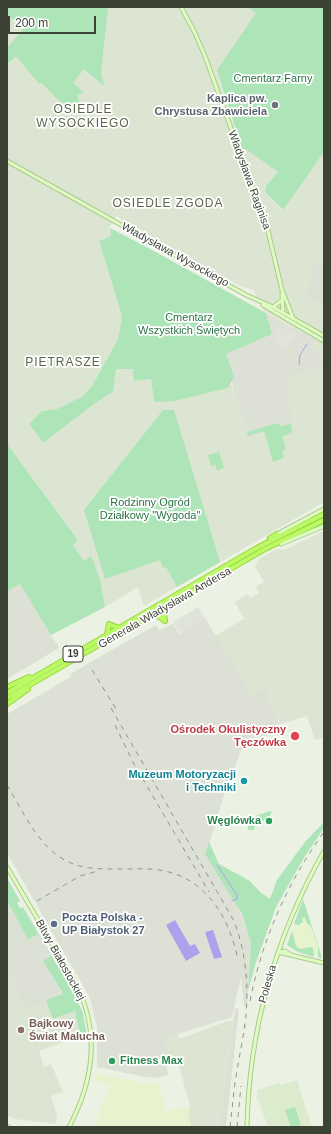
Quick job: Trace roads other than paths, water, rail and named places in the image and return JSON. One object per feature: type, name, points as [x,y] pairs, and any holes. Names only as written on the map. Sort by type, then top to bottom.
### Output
[{"type":"highway","name":"Generała Władysława Andersa","points":[[7,698],[107,634],[255,548],[324,514]]},
{"type":"highway","name":"Generała Władysława Andersa","points":[[7,693],[152,615],[265,550],[324,520]]},
{"type":"highway","points":[[255,548],[277,534]]},
{"type":"highway","points":[[265,550],[280,544]]},
{"type":"highway","points":[[152,615],[158,616],[165,621],[164,613],[168,606]]},
{"type":"highway","points":[[107,634],[109,624],[119,628]]},
{"type":"highway","points":[[7,687],[40,676]]},
{"type":"highway","points":[[7,704],[40,676]]},
{"type":"street","name":"Władysława Raginisa","points":[[181,7],[205,56],[268,231],[282,290],[293,318]]},
{"type":"street","name":"Władysława Wysockiego","points":[[7,161],[282,315],[293,318],[324,336]]},
{"type":"street","name":"Władysława Raginisa","points":[[282,290],[282,315]]},
{"type":"street","points":[[273,307],[281,301]]},
{"type":"street","name":"Władysława Wysockiego","points":[[260,302],[273,307],[282,315]]},
{"type":"street","points":[[282,315],[324,341]]},
{"type":"street","points":[[277,534],[324,509]]},
{"type":"street","points":[[280,544],[324,526]]},
{"type":"street","name":"Poleska","points":[[247,1127],[248,1093],[252,1052],[263,998],[278,952],[305,888],[324,851]]},
{"type":"street","name":"Bitwy Białostockiej","points":[[7,867],[78,988],[91,1026],[92,1049],[89,1078],[84,1096],[69,1127]]},
{"type":"street","points":[[278,952],[324,964]]},
{"type":"waterway","points":[[299,365],[300,355],[307,344]]},
{"type":"waterway","points":[[217,865],[237,895],[237,899],[232,901]]},
{"type":"railway","points":[[92,670],[118,712]]},
{"type":"railway","points":[[111,708],[234,921],[242,947],[246,975],[247,1003],[244,1030]]},
{"type":"railway","points":[[115,725],[134,764],[209,892]]},
{"type":"railway","points":[[7,785],[31,826],[45,844],[53,852],[70,863],[92,868],[149,869],[165,871],[194,883],[215,904],[223,916],[238,959]]},
{"type":"railway","points":[[250,1001],[261,956],[287,892],[324,832]]},
{"type":"railway","points":[[37,901],[80,876],[98,871]]},
{"type":"railway","points":[[230,1127],[235,1082],[245,1025]]},
{"type":"railway","points":[[237,1127],[241,1086]]},
{"type":"place","name":"Kaplica pw. Chrystusa Zbawiciela","points":[[275,105]]},
{"type":"place","name":"Ośrodek Okulistyczny Tęczówka","points":[[295,736]]},
{"type":"place","name":"Muzeum Motoryzacji i Techniki","points":[[244,781]]},
{"type":"place","name":"Węglówka","points":[[269,821]]},
{"type":"place","name":"Poczta Polska - UP Białystok 27","points":[[54,924]]},
{"type":"place","name":"Bajkowy Świat Malucha","points":[[21,1030]]},
{"type":"place","name":"Fitness Max","points":[[112,1061]]},
{"type":"district","name":"OSIEDLE WYSOCKIEGO","points":[[83,117]]},
{"type":"district","name":"OSIEDLE ZGODA","points":[[168,204]]},
{"type":"district","name":"PIETRASZE","points":[[63,363]]},
{"type":"park label","name":"Cmentarz Farny","points":[[273,79]]},
{"type":"park label","name":"Cmentarz Wszystkich Świętych","points":[[189,324]]},
{"type":"park label","name":"Rodzinny Ogród Działkowy \"Wygoda\"","points":[[150,509]]}]
